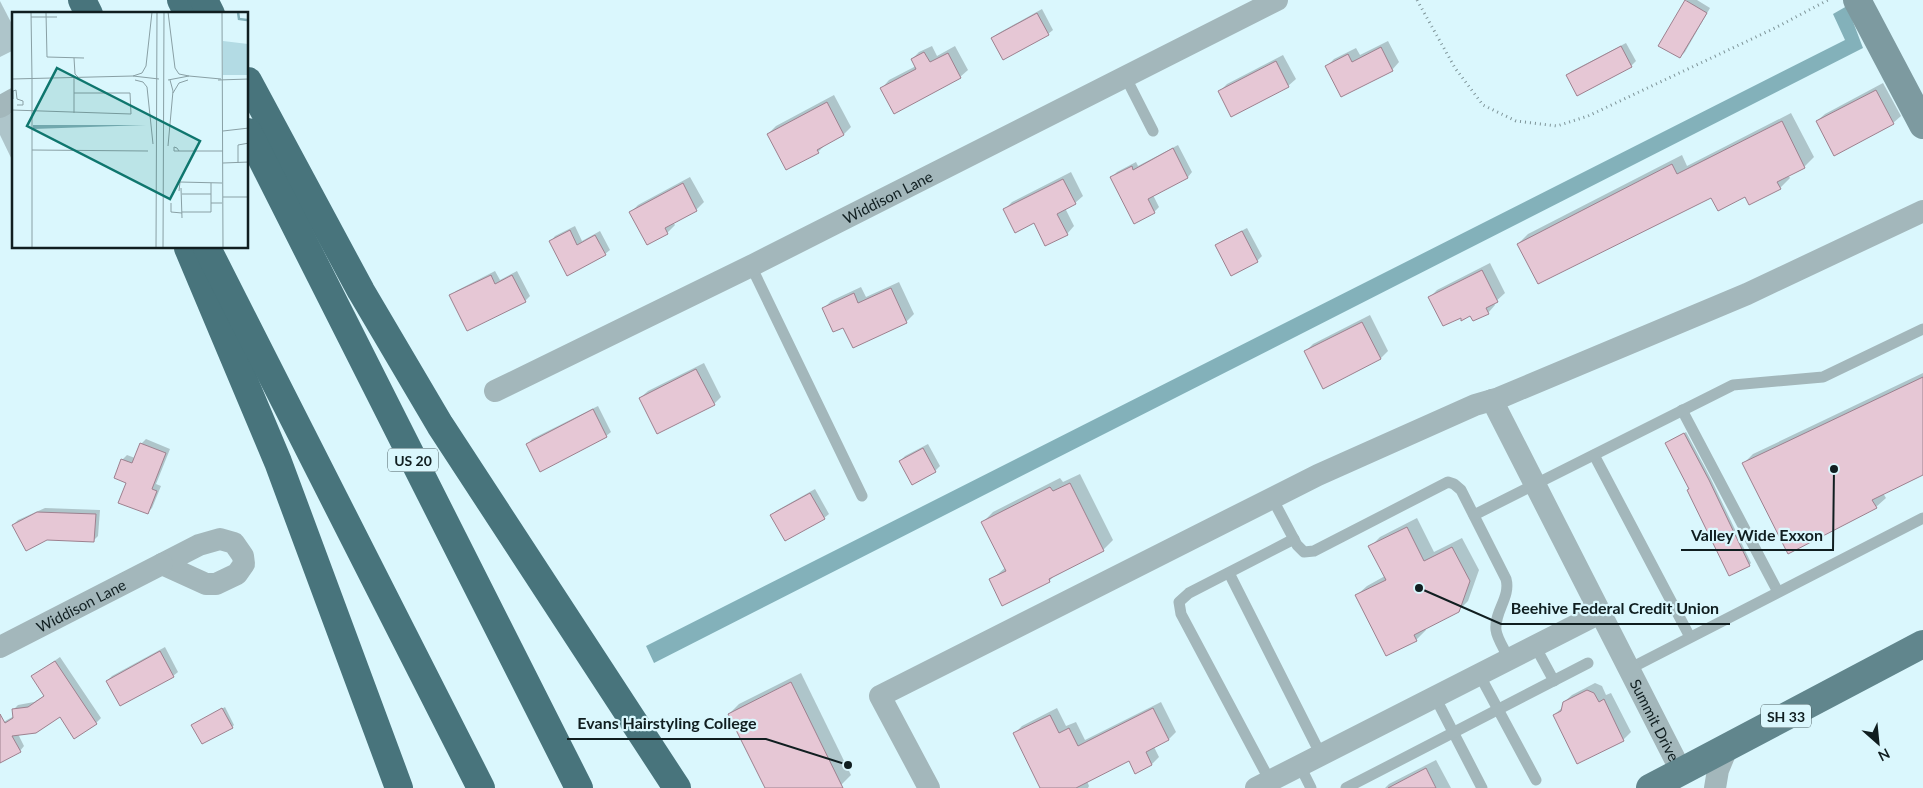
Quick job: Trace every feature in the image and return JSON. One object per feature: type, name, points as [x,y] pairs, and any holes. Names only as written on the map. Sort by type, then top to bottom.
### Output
[{"type":"highway","points":[[180,0],[187,12]]},
{"type":"highway","points":[[204,0],[210,12]]},
{"type":"highway","points":[[249,83],[361,291],[430,410],[677,788]]},
{"type":"highway","name":"US 20","points":[[249,134],[579,788]]},
{"type":"highway","points":[[188,249],[278,462],[399,788]]},
{"type":"highway","points":[[208,249],[482,788]]},
{"type":"main road","name":"SH 33","points":[[1650,788],[1923,644]]},
{"type":"street","name":"Widdison Lane","points":[[495,391],[751,266],[1277,0]]},
{"type":"street","points":[[1857,0],[1923,125]]},
{"type":"street","points":[[0,107],[12,100]]},
{"type":"street","points":[[929,788],[880,696],[1318,475],[1475,405],[1492,400],[1747,294],[1923,211]]},
{"type":"street","name":"Summit Drive","points":[[1492,400],[1681,771]]},
{"type":"street","name":"Widdison Lane","points":[[0,647],[162,564]]},
{"type":"street","points":[[1263,785],[1600,613]]},
{"type":"street","points":[[1715,788],[1718,770],[1728,746]]},
{"type":"lane","points":[[1125,76],[1153,131]]},
{"type":"lane","points":[[751,266],[862,496]]},
{"type":"lane","points":[[1474,515],[1733,385],[1823,378],[1923,329]]},
{"type":"lane","points":[[1682,410],[1778,592]]},
{"type":"lane","points":[[1594,455],[1690,637]]},
{"type":"lane","points":[[1272,498],[1297,545],[1304,552],[1314,551],[1448,482],[1454,484],[1461,490],[1506,579],[1507,593],[1496,625],[1496,633],[1509,659]]},
{"type":"lane","points":[[1629,669],[1923,518]]},
{"type":"lane","points":[[1263,785],[1181,614],[1179,602],[1190,593],[1294,539]]},
{"type":"lane","points":[[1229,573],[1321,755]]},
{"type":"lane","points":[[1535,646],[1554,681]]},
{"type":"lane","points":[[1346,788],[1588,663]]},
{"type":"lane","points":[[1479,674],[1536,780]]},
{"type":"lane","points":[[1434,697],[1482,788]]},
{"type":"lane","points":[[1300,766],[1311,788]]},
{"type":"path","points":[[1417,0],[1455,68],[1484,105],[1516,121],[1557,126],[1588,116],[1775,28],[1828,0]]},
{"type":"water","points":[[1847,6],[1863,48],[654,663],[646,646],[1845,40],[1833,14]]},
{"type":"building","points":[[1685,0],[1707,13],[1680,58],[1658,46]]},
{"type":"building","points":[[1037,13],[1049,35],[1003,60],[991,38]]},
{"type":"building","points":[[1621,46],[1632,67],[1577,96],[1566,75]]},
{"type":"building","points":[[1381,47],[1393,71],[1341,97],[1325,66],[1348,54],[1352,62]]},
{"type":"building","points":[[924,52],[930,62],[948,53],[961,78],[894,114],[880,88],[916,69],[911,59]]},
{"type":"building","points":[[1276,61],[1289,87],[1231,117],[1218,91]]},
{"type":"building","points":[[1876,90],[1894,124],[1834,156],[1816,121]]},
{"type":"building","points":[[827,102],[844,135],[817,150],[819,153],[786,170],[767,134]]},
{"type":"building","points":[[1782,121],[1805,168],[1777,182],[1781,189],[1749,205],[1745,197],[1718,211],[1711,198],[1538,284],[1517,244],[1672,164],[1677,174]]},
{"type":"building","points":[[1173,148],[1188,178],[1148,199],[1155,213],[1134,224],[1110,177],[1132,166],[1133,170]]},
{"type":"building","points":[[1063,179],[1076,204],[1057,214],[1068,235],[1045,246],[1034,223],[1015,233],[1003,209]]},
{"type":"building","points":[[683,183],[697,211],[665,228],[668,234],[647,245],[629,212]]},
{"type":"building","points":[[570,230],[577,245],[595,235],[606,255],[567,276],[549,241]]},
{"type":"building","points":[[1242,231],[1258,262],[1231,276],[1215,245]]},
{"type":"building","points":[[1482,270],[1498,302],[1486,308],[1489,314],[1473,321],[1470,316],[1461,321],[1461,318],[1443,326],[1428,297]]},
{"type":"building","points":[[491,275],[495,284],[512,275],[526,302],[467,331],[449,295]]},
{"type":"building","points":[[891,288],[907,323],[853,348],[843,328],[833,332],[822,308],[854,293],[858,303]]},
{"type":"building","points":[[1362,322],[1381,359],[1323,389],[1304,351]]},
{"type":"building","points":[[696,369],[715,405],[657,434],[639,398]]},
{"type":"building","points":[[1923,377],[1923,475],[1872,500],[1877,508],[1788,554],[1742,463]]},
{"type":"building","points":[[593,409],[607,437],[540,472],[526,444]]},
{"type":"building","points":[[1684,433],[1709,480],[1750,566],[1729,576],[1687,490],[1689,489],[1665,443]]},
{"type":"building","points":[[140,443],[166,453],[152,489],[157,491],[148,514],[118,503],[126,483],[114,478],[121,459],[132,463]]},
{"type":"building","points":[[923,448],[936,472],[912,485],[899,461]]},
{"type":"building","points":[[1070,483],[1104,551],[1049,579],[1050,582],[1002,606],[989,579],[1006,571],[981,522],[1050,487],[1053,491]]},
{"type":"building","points":[[810,493],[825,519],[785,541],[770,515]]},
{"type":"building","points":[[37,512],[96,514],[94,542],[47,540],[26,551],[12,525]]},
{"type":"building","points":[[1407,527],[1424,561],[1452,547],[1470,581],[1459,612],[1414,635],[1417,641],[1386,656],[1355,595],[1386,580],[1368,546]]},
{"type":"building","points":[[160,651],[174,677],[120,706],[106,681]]},
{"type":"building","points":[[55,661],[97,724],[74,739],[60,717],[36,733],[12,736],[21,752],[0,763],[0,714],[5,723],[13,718],[12,709],[28,707],[44,696],[31,676]]},
{"type":"building","points":[[791,682],[843,788],[765,788],[728,714]]},
{"type":"building","points":[[1587,690],[1594,693],[1599,702],[1604,699],[1624,741],[1577,764],[1553,715],[1561,711],[1563,702]]},
{"type":"building","points":[[222,708],[233,728],[202,744],[191,725]]},
{"type":"building","points":[[1153,708],[1169,740],[1146,752],[1152,765],[1135,774],[1129,761],[1076,788],[1040,788],[1013,733],[1050,715],[1059,733],[1069,728],[1078,746]]},
{"type":"building","points":[[1426,768],[1436,788],[1388,788]]},
{"type":"place","name":"Valley Wide Exxon","points":[[1834,469]]},
{"type":"place","name":"Beehive Federal Credit Union","points":[[1419,588]]},
{"type":"place","name":"Evans Hairstyling College","points":[[848,765]]}]
